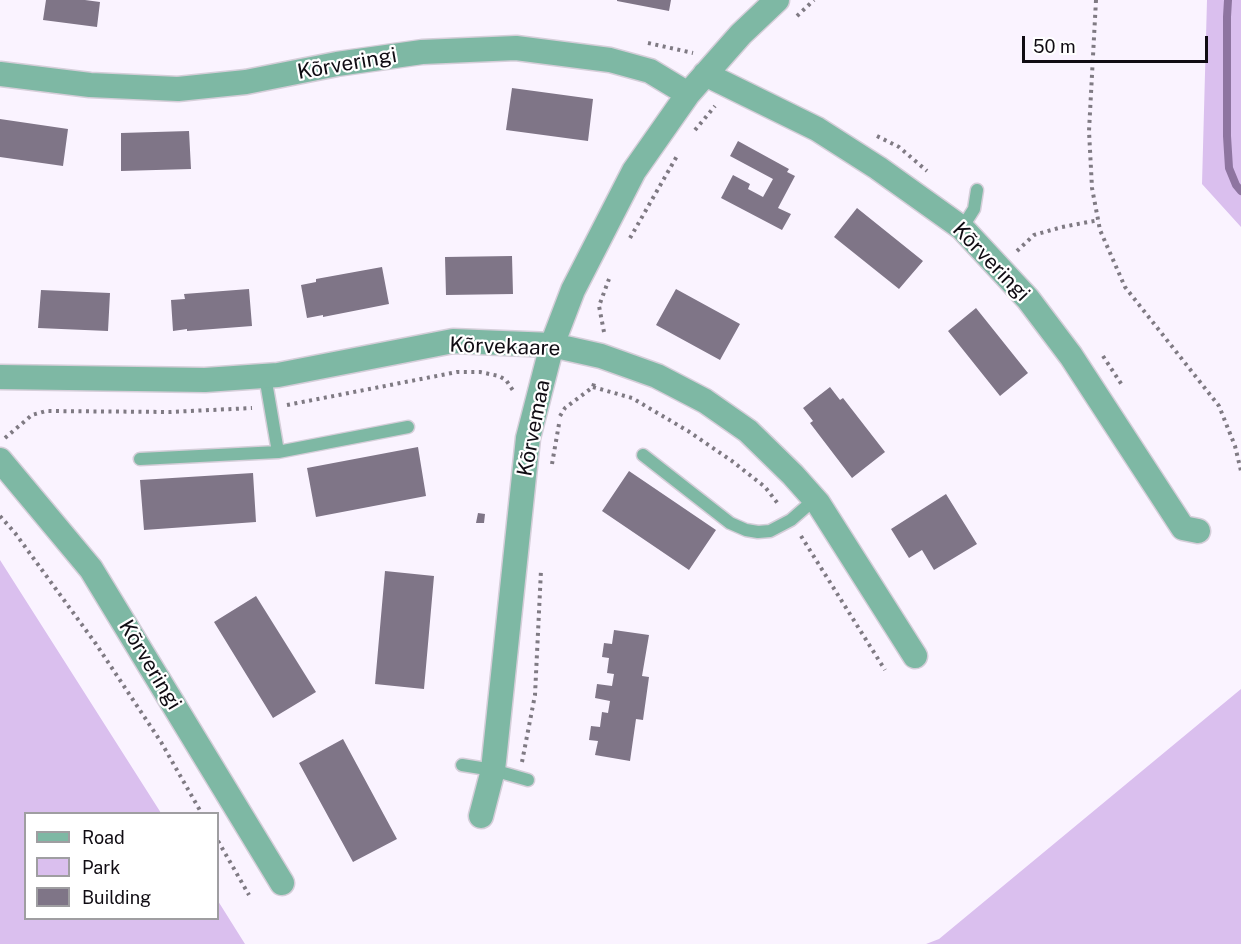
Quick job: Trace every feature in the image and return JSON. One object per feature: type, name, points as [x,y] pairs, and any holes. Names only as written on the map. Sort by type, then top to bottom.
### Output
[{"type":"street","name":"Kõrvemaa","points":[[481,816],[493,770],[528,438],[552,345],[573,290],[634,171],[688,94],[741,34],[777,0]]},
{"type":"street","name":"Kõrveringi","points":[[0,74],[90,85],[178,89],[246,82],[337,64],[422,52],[516,48],[610,60],[650,71],[688,94]]},
{"type":"street","name":"Kõrveringi","points":[[705,74],[817,129],[878,168],[962,228],[1028,299],[1064,346],[1183,528],[1198,531]]},
{"type":"street","name":"Kõrvekaare","points":[[0,377],[204,380],[278,375],[453,341],[552,345],[602,356],[657,376],[705,401],[748,431],[815,499],[915,656]]},
{"type":"street","name":"Kõrveringi","points":[[0,460],[91,569],[282,883]]},
{"type":"lane","points":[[962,228],[974,209],[977,190]]},
{"type":"lane","points":[[265,376],[278,452]]},
{"type":"lane","points":[[140,459],[278,452],[408,427]]},
{"type":"lane","points":[[643,455],[730,523],[747,530],[770,531],[791,520],[815,499]]},
{"type":"lane","points":[[462,765],[493,770],[528,780]]},
{"type":"path","points":[[1096,0],[1089,130],[1092,188],[1100,230],[1125,287],[1219,406],[1239,454],[1241,471]]},
{"type":"path","points":[[1017,251],[1034,235],[1099,220]]},
{"type":"path","points":[[593,387],[632,398],[688,431],[765,487],[791,520],[885,670]]},
{"type":"path","points":[[0,516],[96,644],[160,742],[201,812]]},
{"type":"path","points":[[219,843],[249,895]]},
{"type":"green space","points":[[1207,0],[1241,0],[1241,227],[1202,184]]},
{"type":"green space","points":[[0,560],[160,812],[24,812],[24,920],[219,920],[219,903],[245,944],[0,944]]},
{"type":"green space","points":[[1241,689],[1241,944],[926,944],[939,939]]},
{"type":"building","points":[[46,0],[100,2],[97,27],[43,20]]},
{"type":"building","points":[[617,0],[671,0],[669,11]]},
{"type":"building","points":[[512,88],[593,99],[588,141],[506,130]]},
{"type":"building","points":[[0,119],[68,129],[63,166],[0,157]]},
{"type":"building","points":[[189,131],[191,169],[121,171],[121,133]]},
{"type":"building","points":[[738,141],[789,169],[787,172],[795,176],[778,208],[791,214],[782,230],[721,198],[733,175],[750,184],[748,189],[763,197],[773,179],[730,156]]},
{"type":"building","points":[[857,208],[923,261],[899,289],[834,237]]},
{"type":"building","points":[[512,256],[513,294],[446,295],[445,257]]},
{"type":"building","points":[[382,267],[389,304],[307,318],[301,285],[316,282],[316,279]]},
{"type":"building","points":[[249,289],[252,326],[173,331],[171,300],[185,299],[184,294]]},
{"type":"building","points":[[676,289],[740,324],[720,360],[656,325]]},
{"type":"building","points":[[41,290],[110,293],[108,331],[38,328]]},
{"type":"building","points":[[976,308],[1028,373],[1000,396],[948,331]]},
{"type":"building","points":[[830,387],[840,400],[843,398],[885,452],[852,478],[810,423],[813,421],[803,408]]},
{"type":"building","points":[[418,447],[426,496],[316,517],[307,468]]},
{"type":"building","points":[[629,471],[716,530],[689,570],[602,511]]},
{"type":"building","points":[[253,473],[256,522],[144,530],[140,480]]},
{"type":"building","points":[[946,494],[977,544],[934,570],[922,550],[909,558],[891,529]]},
{"type":"building","points":[[478,513],[485,514],[484,523],[476,523]]},
{"type":"building","points":[[385,571],[434,576],[424,689],[375,684]]},
{"type":"building","points":[[256,596],[316,692],[273,718],[214,622]]},
{"type":"building","points":[[614,630],[649,635],[642,676],[649,677],[643,720],[636,719],[630,761],[595,755],[598,741],[589,740],[591,726],[600,727],[602,712],[608,713],[610,701],[595,698],[597,684],[612,686],[614,674],[607,673],[609,658],[602,657],[604,643],[612,644]]},
{"type":"building","points":[[343,739],[397,839],[353,862],[299,763]]},
{"type":"waterway","points":[[1228,0],[1227,136],[1229,168],[1241,191]]}]
